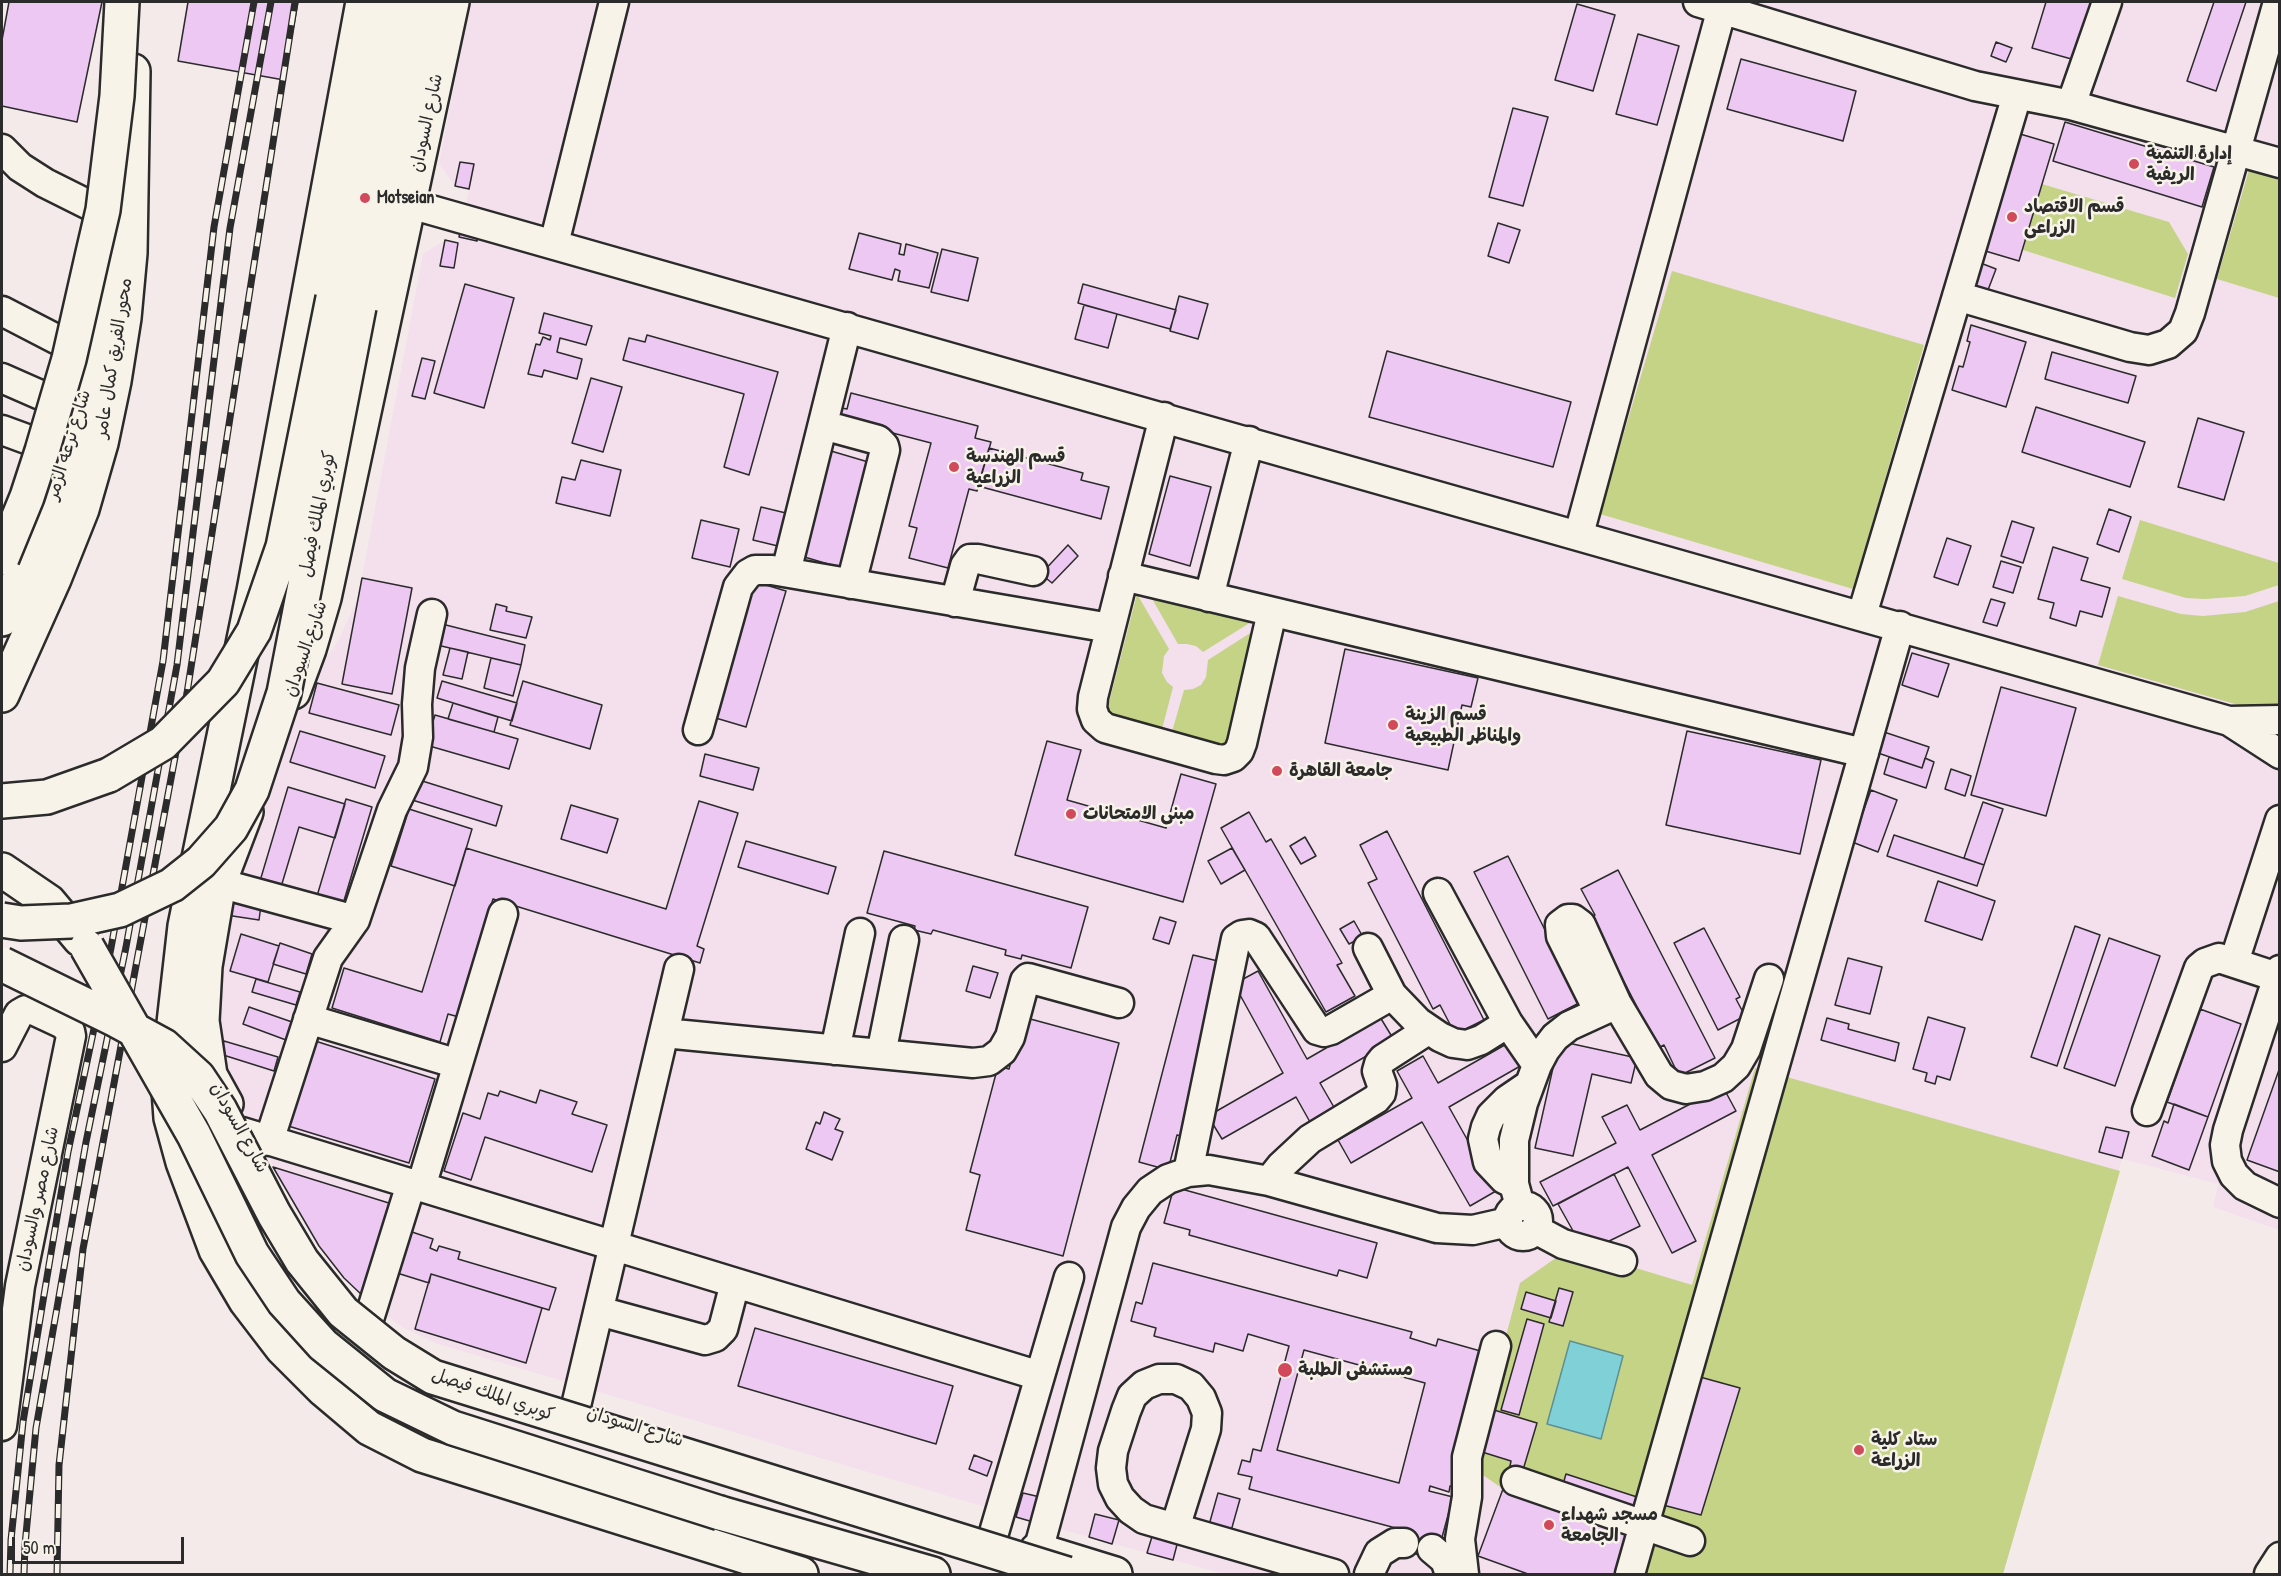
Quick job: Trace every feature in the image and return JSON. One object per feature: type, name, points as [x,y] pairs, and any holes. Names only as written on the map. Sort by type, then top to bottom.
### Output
[{"type":"main road","name":"محور الفريق كمال عامر","points":[[2,558],[27,497],[42,451],[69,359],[91,264],[112,142],[122,2]]},
{"type":"main road","name":"شارع ترعه الزمر","points":[[2,518],[32,441],[105,202],[132,2]]},
{"type":"main road","name":"محور الفريق كمال عامر","points":[[2,695],[54,579],[82,509],[101,443],[114,381],[124,318],[130,253],[131,98],[138,2]]},
{"type":"main road","points":[[363,2],[254,591],[185,926],[168,1076],[171,1119],[183,1162],[216,1250],[246,1301],[282,1348],[324,1390],[369,1428],[423,1455],[801,1575]]},
{"type":"main road","name":"كوبري الملك فيصل","points":[[2,801],[47,797],[109,775],[163,743],[223,682],[254,631],[283,547],[392,2]]},
{"type":"main road","name":"كوبري الملك فيصل","points":[[2,920],[21,923],[71,921],[120,910],[172,885],[201,862],[231,828],[252,790],[284,693],[290,665],[420,2]]},
{"type":"main road","name":"شارع السودان","points":[[452,2],[324,598],[309,649],[219,883],[205,966],[202,1021],[210,1075],[255,1136],[306,1249],[335,1287],[388,1335],[411,1350],[451,1370],[575,1410],[1115,1575]]},
{"type":"main road","name":"شارع ترعه الزمر","points":[[2,618],[47,516],[77,425],[93,359],[119,218],[118,212],[105,202]]},
{"type":"main road","points":[[254,591],[267,609],[287,616],[309,612],[324,598]]},
{"type":"main road","points":[[2,870],[49,902],[87,947],[194,1135],[252,1254],[284,1302],[323,1345],[385,1395],[453,1428],[720,1513],[933,1575]]},
{"type":"main road","name":"كوبري الملك فيصل","points":[[2,964],[164,1046],[198,1077],[220,1110],[274,1214],[302,1261],[343,1312],[394,1353],[433,1377],[1067,1575]]},
{"type":"main road","points":[[324,1390],[369,1319]]},
{"type":"street","points":[[554,244],[614,2]]},
{"type":"street","points":[[2071,105],[2108,2]]},
{"type":"street","points":[[1957,296],[2130,346],[2149,350],[2168,344],[2182,331],[2190,313],[2278,2]]},
{"type":"street","points":[[1578,534],[1710,5],[1945,77],[2017,95],[2071,105],[2280,164]]},
{"type":"street","points":[[1862,615],[2017,95]]},
{"type":"street","points":[[2,149],[20,167],[45,183],[105,202]]},
{"type":"street","points":[[410,204],[1578,534],[2229,721],[2280,754]]},
{"type":"street","points":[[2,311],[62,342]]},
{"type":"street","points":[[786,572],[846,327]]},
{"type":"street","points":[[2,378],[45,397]]},
{"type":"street","points":[[1164,417],[1093,697],[1092,708],[1096,720],[1105,728],[1224,760],[1233,757],[1239,751],[1242,743],[1272,612]]},
{"type":"street","points":[[823,424],[878,440],[885,450],[851,584]]},
{"type":"street","points":[[2,430],[32,441]]},
{"type":"street","points":[[1209,597],[1249,441]]},
{"type":"street","points":[[955,602],[965,566],[970,559],[1033,571]]},
{"type":"street","points":[[698,730],[738,587],[742,580],[755,570],[786,572],[1110,628]]},
{"type":"street","points":[[1123,576],[1864,753]]},
{"type":"street","points":[[432,614],[420,668],[417,704],[418,737],[413,766],[392,810],[355,920],[328,958],[308,1019],[255,1136],[1040,1376]]},
{"type":"street","points":[[1630,1575],[1900,626]]},
{"type":"street","points":[[2229,721],[2280,720]]},
{"type":"street","points":[[2234,962],[2280,820]]},
{"type":"street","points":[[219,883],[355,920]]},
{"type":"street","points":[[1438,893],[1508,1023],[1533,1075]]},
{"type":"street","points":[[369,1319],[458,1064],[503,914]]},
{"type":"street","points":[[835,1050],[860,933]]},
{"type":"street","points":[[1188,1172],[1236,939],[1242,934],[1249,933],[1256,936],[1317,1030],[1324,1032],[1331,1030],[1392,994]]},
{"type":"street","points":[[1575,939],[1608,1008],[1659,1075],[1671,1085],[1686,1089],[1705,1086],[1722,1078],[1737,1066],[1746,1049],[1769,979]]},
{"type":"street","points":[[880,1054],[904,940]]},
{"type":"street","points":[[1368,948],[1392,994],[1409,1014],[1428,1030],[1453,1044],[1467,1044],[1481,1040],[1508,1023]]},
{"type":"street","points":[[2147,1112],[2199,968],[2212,959],[2219,958],[2279,975],[2228,1130],[2225,1146],[2227,1161],[2234,1175],[2245,1186],[2280,1203]]},
{"type":"street","points":[[575,1410],[679,969]]},
{"type":"street","points":[[664,1033],[973,1063],[989,1061],[1002,1051],[1010,1037],[1024,981],[1028,978],[1119,1003]]},
{"type":"street","points":[[1608,1008],[1569,1026],[1556,1036],[1545,1050],[1533,1075],[1517,1121],[1514,1140],[1519,1210],[1563,1244],[1622,1261]]},
{"type":"street","name":"شارع مصر والسودان","points":[[2,1426],[20,1286],[72,1041],[70,1031],[63,1024],[26,1010],[7,1033]]},
{"type":"street","points":[[308,1019],[458,1064]]},
{"type":"street","points":[[1269,1181],[1310,1138],[1376,1099],[1381,1093],[1382,1085],[1377,1071],[1379,1064],[1383,1059],[1428,1030]]},
{"type":"street","points":[[1038,1551],[1126,1227],[1136,1208],[1150,1191],[1168,1179],[1188,1172],[1219,1171],[1269,1181],[1437,1228],[1473,1230],[1519,1210]]},
{"type":"street","points":[[993,1536],[1069,1277]]},
{"type":"street","points":[[598,1311],[705,1340],[715,1337],[723,1329],[735,1283]]},
{"type":"street","points":[[1464,1575],[1460,1539],[1467,1497],[1467,1457],[1496,1346]]},
{"type":"street","points":[[1175,1528],[1206,1429],[1207,1413],[1201,1398],[1191,1386],[1176,1379],[1159,1379],[1144,1384],[1132,1396],[1113,1451],[1111,1468],[1113,1484],[1119,1498],[1144,1519],[1334,1575]]},
{"type":"street","points":[[1516,1481],[1690,1541]]},
{"type":"street","points":[[1369,1575],[1379,1553],[1395,1543],[1404,1543]]},
{"type":"street","points":[[1432,1549],[1445,1560],[1450,1575]]},
{"type":"street","points":[[2269,1575],[2280,1557]]},
{"type":"shaded area","name":"جامعة القاهرة","points":[[470,2],[2279,2],[2279,1230],[2213,1207],[2218,1184],[2122,1159],[2003,1574],[1224,1574],[1045,1525],[435,1343],[402,1327],[380,1311],[344,1278],[319,1246],[256,1136],[217,1060],[211,1021],[226,915],[246,840],[301,702],[338,641],[358,598],[423,254],[445,240],[458,242],[469,189],[455,186],[439,164]]},
{"type":"green space","points":[[2249,170],[2279,180],[2279,298],[2217,279]]},
{"type":"green space","points":[[2042,184],[2169,222],[2188,254],[2175,298],[2023,250]]},
{"type":"green space","points":[[1672,271],[1924,345],[1853,589],[1600,514]]},
{"type":"green space","points":[[2140,520],[2279,563],[2279,585],[2245,596],[2205,599],[2186,598],[2122,579]]},
{"type":"green space","points":[[1147,590],[1256,619],[1203,652],[1196,646],[1178,644]]},
{"type":"green space","points":[[1137,594],[1169,649],[1164,656],[1162,673],[1173,687],[1161,733],[1105,718]]},
{"type":"green space","points":[[2118,596],[2181,614],[2203,616],[2245,612],[2279,601],[2279,707],[2256,710],[2098,665]]},
{"type":"green space","points":[[1258,628],[1227,750],[1171,735],[1184,690],[1201,685],[1206,677],[1208,660]]},
{"type":"green space","points":[[1755,1068],[2120,1171],[2003,1574],[1620,1574],[1564,1511],[1503,1489],[1480,1473],[1474,1456],[1520,1283],[1570,1248],[1692,1285]]},
{"type":"water","points":[[1570,1341],[1623,1356],[1601,1439],[1547,1424]]},
{"type":"building","points":[[9,2],[102,2],[77,122],[2,106],[2,40]]},
{"type":"building","points":[[188,2],[298,2],[284,80],[178,61]]},
{"type":"building","points":[[2046,2],[2092,2],[2075,60],[2032,48]]},
{"type":"building","points":[[2214,2],[2246,2],[2216,91],[2187,81]]},
{"type":"building","points":[[1577,4],[1615,15],[1593,91],[1555,80]]},
{"type":"building","points":[[1638,34],[1679,46],[1657,125],[1616,114]]},
{"type":"building","points":[[1996,42],[2012,48],[2006,62],[1991,56]]},
{"type":"building","points":[[1741,59],[1856,91],[1843,141],[1727,109]]},
{"type":"building","points":[[1513,108],[1548,117],[1523,206],[1489,197]]},
{"type":"building","name":"إدارة التنمية الريفية","points":[[2065,122],[2214,167],[2202,207],[2053,161]]},
{"type":"building","name":"قسم الاقتصاد الزراعى","points":[[2010,131],[2054,144],[2019,261],[1982,250]]},
{"type":"building","points":[[460,162],[474,164],[469,189],[455,186]]},
{"type":"building","points":[[1498,223],[1520,230],[1509,263],[1488,256]]},
{"type":"building","points":[[462,224],[480,227],[477,241],[459,237]]},
{"type":"building","points":[[859,233],[901,244],[899,254],[904,255],[906,244],[938,253],[929,288],[898,281],[900,271],[895,269],[892,280],[849,269]]},
{"type":"building","points":[[445,240],[458,243],[454,268],[440,266]]},
{"type":"building","points":[[942,249],[978,258],[968,301],[931,292]]},
{"type":"building","points":[[1978,262],[1996,269],[1988,290],[1970,283]]},
{"type":"building","points":[[465,284],[514,298],[484,408],[434,393]]},
{"type":"building","points":[[1083,284],[1176,310],[1170,329],[1078,303]]},
{"type":"building","points":[[1179,296],[1208,304],[1198,339],[1170,331]]},
{"type":"building","points":[[1084,305],[1117,314],[1108,348],[1075,339]]},
{"type":"building","points":[[544,313],[592,326],[586,345],[560,338],[557,352],[582,359],[577,379],[544,370],[542,377],[528,374],[536,344],[540,345],[543,337],[550,340],[551,336],[539,333]]},
{"type":"building","points":[[1971,325],[2026,342],[2006,407],[1952,390],[1959,366],[1963,367],[1970,342],[1967,341]]},
{"type":"building","points":[[647,335],[778,372],[749,475],[724,467],[744,394],[623,360],[629,338],[645,342]]},
{"type":"building","points":[[1387,351],[1571,402],[1553,467],[1369,417]]},
{"type":"building","points":[[2052,352],[2136,376],[2128,403],[2045,379]]},
{"type":"building","points":[[422,358],[435,361],[425,399],[412,396]]},
{"type":"building","points":[[591,378],[622,387],[603,452],[572,443]]},
{"type":"building","name":"قسم الهندسة الزراعية","points":[[851,393],[978,426],[975,438],[991,442],[977,491],[969,489],[948,568],[909,558],[917,528],[909,526],[931,443],[839,419],[842,408],[847,409]]},
{"type":"building","points":[[2036,407],[2145,442],[2130,487],[2022,452]]},
{"type":"building","points":[[2198,418],[2244,432],[2224,500],[2178,487]]},
{"type":"building","points":[[989,448],[1083,473],[1081,480],[1109,487],[1101,519],[978,486]]},
{"type":"building","points":[[831,451],[875,464],[845,569],[801,556]]},
{"type":"building","points":[[581,460],[621,470],[610,516],[556,503],[562,477],[575,480]]},
{"type":"building","points":[[1170,476],[1211,487],[1190,566],[1149,554]]},
{"type":"building","points":[[761,507],[790,514],[782,547],[753,540]]},
{"type":"building","points":[[2109,509],[2131,517],[2119,552],[2097,544]]},
{"type":"building","points":[[701,520],[739,529],[730,567],[692,558]]},
{"type":"building","points":[[2012,521],[2034,528],[2023,563],[2001,556]]},
{"type":"building","points":[[1947,538],[1971,546],[1958,585],[1934,577]]},
{"type":"building","points":[[1068,545],[1078,556],[1052,583],[1041,574]]},
{"type":"building","points":[[2053,547],[2088,558],[2081,580],[2110,588],[2102,617],[2080,611],[2076,626],[2050,618],[2054,603],[2038,599]]},
{"type":"building","points":[[2001,561],[2021,567],[2013,593],[1993,587]]},
{"type":"building","points":[[362,578],[412,588],[392,694],[342,684]]},
{"type":"building","points":[[749,580],[786,591],[746,727],[709,716]]},
{"type":"building","points":[[1991,599],[2005,603],[1997,626],[1983,622]]},
{"type":"building","points":[[496,604],[507,607],[506,611],[532,617],[526,638],[490,630]]},
{"type":"building","points":[[438,623],[525,645],[521,665],[433,644]]},
{"type":"building","points":[[450,648],[468,652],[462,679],[443,675]]},
{"type":"building","name":"قسم الزينة والمناظر الطبيعية","points":[[1345,649],[1478,678],[1471,707],[1462,705],[1448,770],[1325,743]]},
{"type":"building","points":[[1912,653],[1949,664],[1938,697],[1902,685]]},
{"type":"building","points":[[491,658],[521,665],[513,696],[484,688]]},
{"type":"building","points":[[442,681],[517,703],[512,721],[437,698]]},
{"type":"building","points":[[523,681],[602,705],[590,749],[510,725]]},
{"type":"building","points":[[317,683],[399,705],[391,735],[309,713]]},
{"type":"building","points":[[2001,687],[2076,708],[2046,816],[1971,795]]},
{"type":"building","points":[[453,703],[498,717],[494,732],[448,719]]},
{"type":"building","points":[[435,715],[518,739],[509,769],[426,745]]},
{"type":"building","points":[[300,731],[385,756],[375,788],[290,762]]},
{"type":"building","points":[[1687,731],[1821,760],[1800,854],[1666,825]]},
{"type":"building","points":[[1884,732],[1929,747],[1922,768],[1878,753]]},
{"type":"building","name":"مبنى الامتحانات","points":[[1047,741],[1081,750],[1067,800],[1166,828],[1181,774],[1216,784],[1183,902],[1015,855]]},
{"type":"building","points":[[705,754],[759,768],[753,790],[700,776]]},
{"type":"building","points":[[1889,757],[1922,768],[1925,758],[1934,762],[1926,788],[1884,774]]},
{"type":"building","points":[[1951,769],[1971,776],[1965,796],[1945,789]]},
{"type":"building","points":[[416,779],[502,806],[496,826],[409,799]]},
{"type":"building","points":[[288,787],[345,804],[335,838],[299,827],[281,887],[260,881]]},
{"type":"building","points":[[1871,790],[1897,800],[1878,852],[1852,842]]},
{"type":"building","points":[[346,799],[372,807],[343,904],[317,896]]},
{"type":"building","points":[[699,801],[738,813],[697,946],[704,949],[700,963],[493,899],[461,1006],[466,1019],[448,1014],[440,1042],[332,1008],[344,968],[422,992],[466,848],[666,909]]},
{"type":"building","points":[[1983,802],[2003,809],[1984,865],[1964,858]]},
{"type":"building","points":[[571,805],[618,819],[607,853],[561,839]]},
{"type":"building","points":[[409,809],[472,829],[455,886],[391,866]]},
{"type":"building","points":[[1249,812],[1266,842],[1271,839],[1342,963],[1337,965],[1355,996],[1326,1012],[1221,828]]},
{"type":"building","points":[[1387,831],[1484,1020],[1455,1034],[1440,1005],[1433,1009],[1368,883],[1377,879],[1360,845]]},
{"type":"building","points":[[1894,835],[1984,865],[1977,886],[1887,856]]},
{"type":"building","points":[[1305,837],[1316,856],[1301,864],[1290,846]]},
{"type":"building","points":[[746,841],[836,867],[828,894],[738,867]]},
{"type":"building","points":[[1232,848],[1245,870],[1221,884],[1208,861]]},
{"type":"building","points":[[884,851],[1088,907],[1071,968],[1022,955],[1021,959],[1005,955],[1006,950],[933,930],[931,934],[914,930],[915,926],[867,913]]},
{"type":"building","points":[[1508,856],[1581,1002],[1548,1019],[1474,872]]},
{"type":"building","points":[[1618,870],[1715,1058],[1679,1076],[1664,1045],[1658,1048],[1591,917],[1595,915],[1581,889]]},
{"type":"building","points":[[1938,881],[1995,901],[1982,940],[1925,921]]},
{"type":"building","points":[[230,893],[262,898],[259,920],[226,915]]},
{"type":"building","points":[[1160,917],[1176,922],[1169,944],[1153,939]]},
{"type":"building","points":[[1354,921],[1363,937],[1349,944],[1340,929]]},
{"type":"building","points":[[2075,926],[2100,935],[2057,1066],[2031,1057]]},
{"type":"building","points":[[1704,928],[1740,997],[1736,999],[1745,1016],[1718,1030],[1674,943]]},
{"type":"building","points":[[241,934],[279,946],[268,982],[230,971]]},
{"type":"building","points":[[2109,938],[2160,956],[2115,1086],[2064,1068]]},
{"type":"building","points":[[280,943],[312,954],[306,974],[273,964]]},
{"type":"building","points":[[1193,955],[1222,962],[1181,1136],[1177,1135],[1168,1170],[1139,1162]]},
{"type":"building","points":[[1848,958],[1882,967],[1870,1014],[1835,1005]]},
{"type":"building","points":[[973,966],[998,973],[990,998],[966,991]]},
{"type":"building","points":[[1258,971],[1307,1059],[1380,1017],[1394,1040],[1320,1083],[1335,1109],[1310,1122],[1296,1097],[1222,1139],[1208,1116],[1283,1073],[1234,984]]},
{"type":"building","points":[[256,979],[300,992],[296,1005],[252,992]]},
{"type":"building","points":[[249,1007],[292,1022],[286,1040],[243,1024]]},
{"type":"building","points":[[2200,1009],[2241,1024],[2208,1117],[2167,1102]]},
{"type":"building","points":[[1023,1017],[1119,1043],[1063,1256],[966,1230],[980,1175],[970,1172],[998,1066],[1009,1069]]},
{"type":"building","points":[[1928,1017],[1965,1028],[1950,1080],[1937,1076],[1935,1084],[1925,1081],[1927,1073],[1913,1069]]},
{"type":"building","points":[[1827,1018],[1849,1024],[1848,1029],[1899,1043],[1895,1061],[1821,1040]]},
{"type":"building","points":[[312,1040],[435,1079],[409,1163],[285,1125]]},
{"type":"building","points":[[224,1041],[278,1057],[274,1071],[220,1054]]},
{"type":"building","points":[[1559,1041],[1637,1058],[1631,1083],[1592,1074],[1573,1156],[1535,1148]]},
{"type":"building","points":[[1510,1042],[1522,1065],[1449,1107],[1496,1191],[1470,1206],[1422,1122],[1351,1163],[1338,1140],[1412,1098],[1397,1071],[1423,1056],[1438,1083]]},
{"type":"building","points":[[2280,1067],[2280,1172],[2247,1160]]},
{"type":"building","points":[[1723,1087],[1736,1111],[1652,1155],[1696,1241],[1672,1253],[1628,1167],[1553,1206],[1540,1182],[1616,1143],[1602,1117],[1627,1105],[1640,1130]]},
{"type":"building","points":[[540,1090],[577,1102],[572,1114],[607,1125],[592,1172],[485,1137],[471,1180],[444,1171],[463,1113],[480,1119],[488,1093],[498,1096],[500,1091],[536,1103]]},
{"type":"building","points":[[2174,1104],[2208,1117],[2189,1170],[2152,1156],[2164,1121],[2168,1123]]},
{"type":"building","points":[[824,1112],[840,1119],[835,1129],[843,1132],[832,1160],[806,1149],[816,1122],[820,1124]]},
{"type":"building","points":[[2106,1127],[2129,1132],[2122,1158],[2099,1152]]},
{"type":"building","points":[[273,1167],[392,1204],[364,1297],[344,1278],[319,1246]]},
{"type":"building","points":[[1614,1174],[1640,1226],[1601,1245],[1577,1238],[1558,1204]]},
{"type":"building","points":[[1174,1187],[1377,1243],[1367,1278],[1339,1270],[1337,1276],[1189,1235],[1190,1230],[1164,1223]]},
{"type":"building","points":[[409,1231],[433,1239],[430,1248],[437,1251],[439,1246],[460,1252],[458,1259],[556,1288],[549,1310],[431,1274],[429,1283],[397,1273]]},
{"type":"building","points":[[1153,1263],[1412,1332],[1410,1338],[1436,1346],[1438,1339],[1491,1354],[1455,1487],[1450,1486],[1449,1492],[1430,1486],[1429,1491],[1453,1497],[1441,1541],[1430,1558],[1402,1550],[1407,1531],[1249,1489],[1252,1477],[1238,1474],[1242,1460],[1250,1462],[1253,1449],[1261,1451],[1289,1346],[1248,1334],[1243,1351],[1215,1343],[1213,1352],[1154,1336],[1156,1328],[1131,1321],[1136,1302],[1142,1304]],"holes":[[[1304,1350],[1425,1383],[1399,1483],[1277,1450]]]},
{"type":"building","points":[[431,1274],[542,1308],[526,1363],[415,1329]]},
{"type":"building","points":[[1559,1288],[1573,1292],[1563,1326],[1549,1322]]},
{"type":"building","points":[[1526,1292],[1556,1301],[1551,1318],[1521,1309]]},
{"type":"building","points":[[1527,1319],[1544,1324],[1519,1415],[1501,1410]]},
{"type":"building","points":[[755,1328],[953,1386],[936,1444],[738,1386]]},
{"type":"building","points":[[1700,1377],[1740,1388],[1701,1515],[1663,1505]]},
{"type":"building","points":[[1494,1410],[1537,1423],[1523,1470],[1510,1466],[1511,1461],[1482,1452]]},
{"type":"building","points":[[974,1455],[992,1462],[987,1476],[969,1469]]},
{"type":"building","points":[[1566,1474],[1637,1497],[1632,1514],[1561,1491]]},
{"type":"building","name":"مسجد شهداء الجامعة","points":[[1503,1489],[1635,1535],[1620,1574],[1528,1574],[1478,1556]]},
{"type":"building","points":[[1023,1493],[1040,1497],[1033,1522],[1016,1517]]},
{"type":"building","points":[[1218,1493],[1240,1499],[1231,1531],[1209,1525]]},
{"type":"building","points":[[1095,1514],[1119,1520],[1112,1544],[1089,1537]]},
{"type":"building","points":[[1154,1530],[1179,1537],[1173,1560],[1147,1553]]},
{"type":"railway","points":[[10,1574],[11,1540],[23,1422],[47,1277],[68,1152],[111,948],[163,661],[214,227],[254,2]]},
{"type":"railway","points":[[24,1574],[36,1428],[86,1142],[126,947],[177,665],[230,228],[271,2]]},
{"type":"railway","points":[[57,1574],[59,1465],[83,1249],[187,693],[295,2]]},
{"type":"place","name":"إدارة التنمية الريفية","points":[[2134,164]]},
{"type":"place","name":"Motseian","points":[[365,198]]},
{"type":"place","name":"قسم الاقتصاد الزراعى","points":[[2012,217]]},
{"type":"place","name":"قسم الهندسة الزراعية","points":[[954,467]]},
{"type":"place","name":"قسم الزينة والمناظر الطبيعية","points":[[1393,725]]},
{"type":"place","name":"جامعة القاهرة","points":[[1277,771]]},
{"type":"place","name":"مبنى الامتحانات","points":[[1071,814]]},
{"type":"place","name":"مستشفى الطلبة","points":[[1285,1370]]},
{"type":"place","name":"ستاد كلية الزراعة","points":[[1859,1450]]},
{"type":"place","name":"مسجد شهداء الجامعة","points":[[1549,1525]]}]
